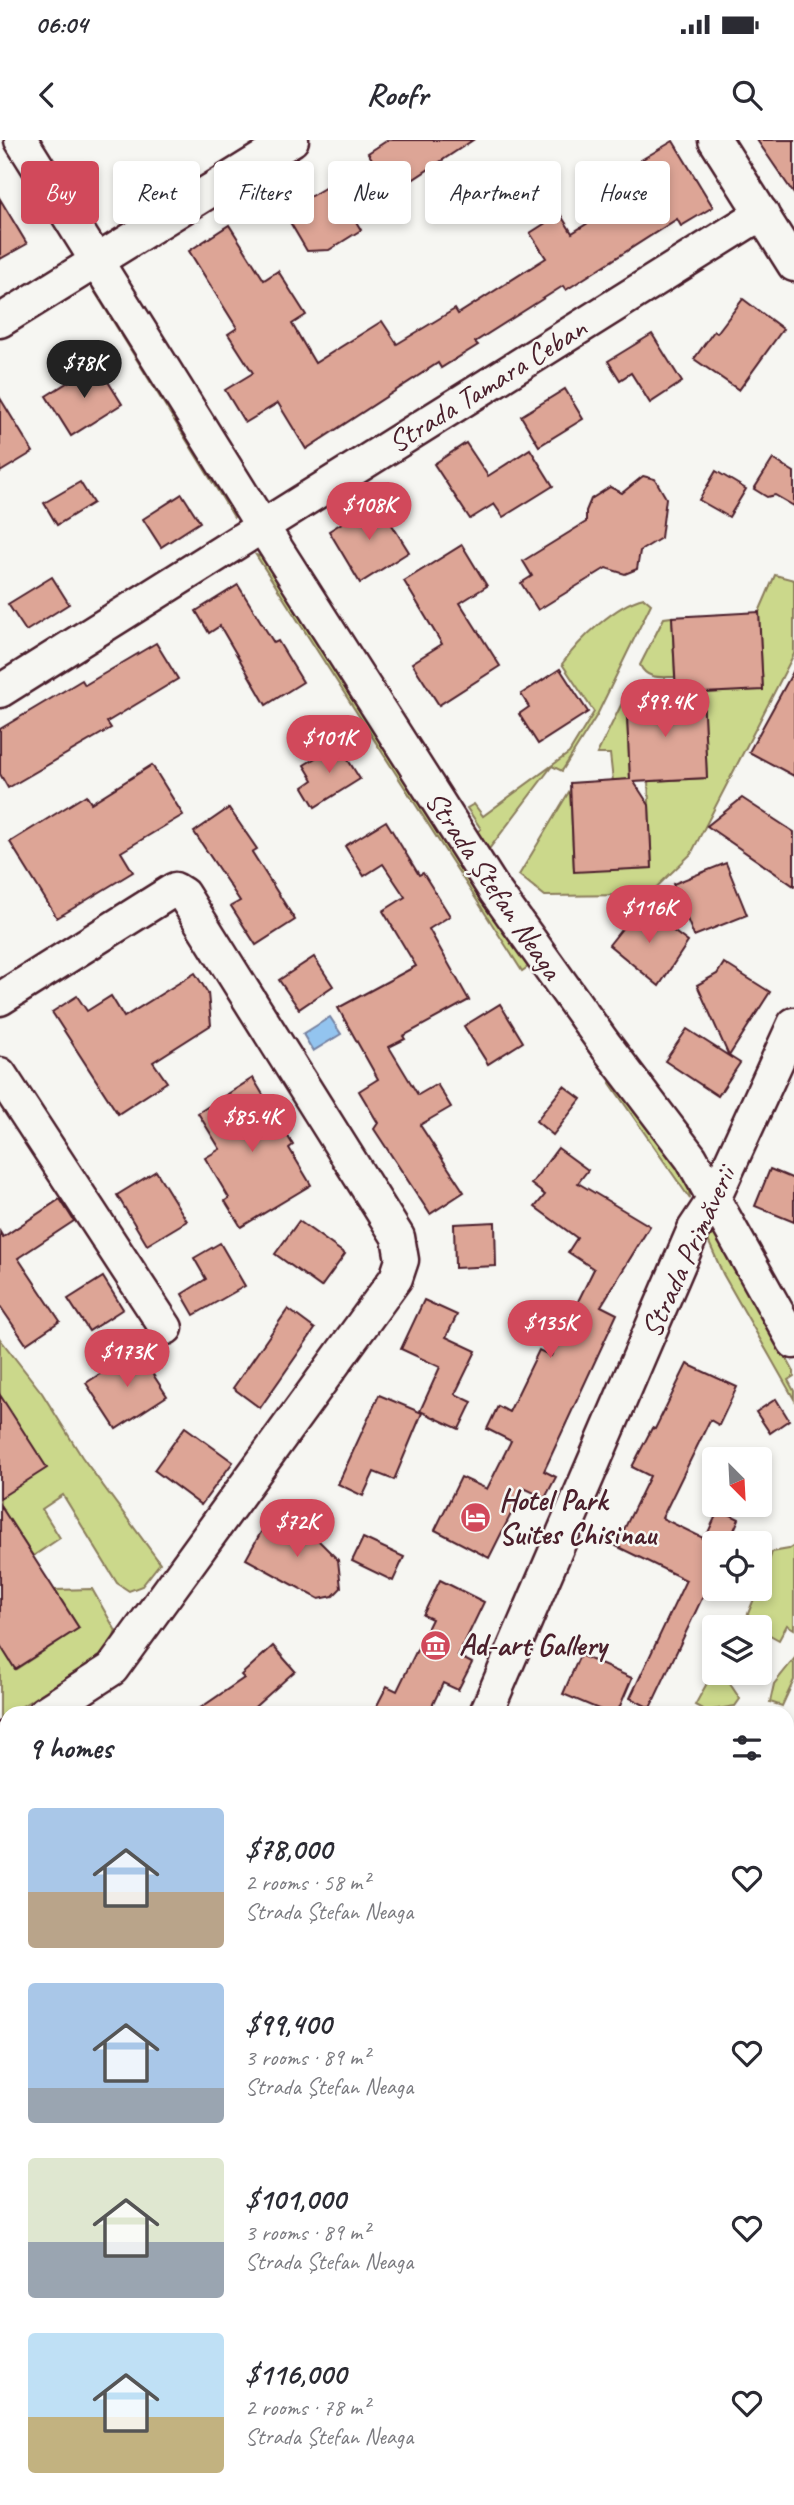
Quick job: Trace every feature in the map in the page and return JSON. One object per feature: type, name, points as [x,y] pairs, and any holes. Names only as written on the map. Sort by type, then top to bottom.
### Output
[{"type":"street","name":"Strada Ștefan Neaga","points":[[21,140],[262,526],[495,891],[603,1042],[691,1158],[794,1342]]},
{"type":"street","points":[[0,321],[96,259],[292,140]]},
{"type":"street","points":[[715,140],[794,265]]},
{"type":"street","name":"Strada Tamara Ceban","points":[[0,691],[762,213]]},
{"type":"street","points":[[0,999],[175,889],[183,894],[398,1237],[402,1260],[396,1278],[112,1669],[55,1706]]},
{"type":"street","name":"Strada Primăverii","points":[[489,1706],[694,1229],[714,1199],[794,1024]]},
{"type":"street","points":[[0,1074],[166,1328]]},
{"type":"green space","points":[[97,287],[238,514],[234,517],[93,289]]},
{"type":"green space","points":[[256,555],[268,559],[528,967],[522,971]]},
{"type":"green space","points":[[775,575],[794,580],[794,654],[691,854],[643,900],[633,895],[545,896],[519,875],[570,790],[574,871],[652,868],[648,781],[707,778],[703,693],[763,689],[759,612]]},
{"type":"green space","points":[[644,598],[651,604],[597,715],[562,771],[552,766],[486,853],[474,834],[481,829],[467,808],[474,804],[483,816],[569,753],[594,712],[562,664],[578,644],[610,615]]},
{"type":"green space","points":[[672,617],[675,677],[650,675],[640,665],[664,618]]},
{"type":"green space","points":[[626,695],[630,781],[613,781],[610,754],[597,754]]},
{"type":"green space","points":[[612,1075],[687,1175],[690,1199],[610,1083]]},
{"type":"green space","points":[[718,1232],[794,1372],[794,1376],[788,1380],[794,1391],[794,1399],[723,1274],[707,1238]]},
{"type":"green space","points":[[0,1339],[42,1393],[82,1457],[160,1563],[142,1586],[129,1591],[117,1583],[63,1495],[42,1509],[60,1538],[33,1556],[0,1505]]},
{"type":"green space","points":[[794,1546],[794,1629],[787,1625],[779,1640],[772,1636],[772,1615],[747,1615],[753,1601],[772,1601],[772,1552]]},
{"type":"green space","points":[[92,1589],[116,1631],[108,1652],[22,1706],[0,1706],[0,1645],[16,1669],[79,1628],[55,1590]]},
{"type":"green space","points":[[794,1659],[794,1680],[782,1706],[770,1702],[774,1684]]},
{"type":"green space","points":[[706,1685],[731,1685],[740,1699],[735,1706],[697,1706]]},
{"type":"water","points":[[330,1017],[341,1034],[313,1051],[303,1034]]},
{"type":"building","points":[[388,140],[473,140],[441,161],[425,161],[425,172],[411,181],[411,161],[373,161],[368,153]]},
{"type":"building","points":[[757,140],[794,140],[794,194]]},
{"type":"building","points":[[673,141],[713,207],[681,226],[677,219],[670,223],[670,161],[641,160]]},
{"type":"building","points":[[328,186],[328,224],[357,224],[361,230],[329,250],[307,251],[291,224],[314,224],[314,194]]},
{"type":"building","points":[[0,199],[27,244],[0,259]]},
{"type":"building","points":[[561,216],[572,233],[586,224],[669,224],[566,290],[563,286],[475,342],[478,345],[441,368],[438,363],[306,449],[278,403],[245,423],[225,390],[253,373],[228,334],[237,328],[189,251],[229,225],[264,280],[278,271],[306,315],[292,324],[315,363],[382,321],[397,344],[455,309],[458,314],[546,258],[530,233],[544,224],[561,224]]},
{"type":"building","points":[[743,299],[783,329],[739,390],[694,359],[714,331],[717,333]]},
{"type":"building","points":[[652,334],[682,382],[650,403],[631,373],[620,380],[608,361]]},
{"type":"building","points":[[97,364],[122,404],[71,436],[46,396]]},
{"type":"building","points":[[565,389],[583,419],[539,446],[521,416]]},
{"type":"building","points":[[0,398],[33,452],[0,472]]},
{"type":"building","points":[[466,443],[488,476],[530,449],[553,486],[503,517],[494,504],[470,519],[434,464]]},
{"type":"building","points":[[773,459],[794,472],[794,506],[775,495],[767,497],[754,489]]},
{"type":"building","points":[[716,471],[746,489],[729,517],[699,500]]},
{"type":"building","points":[[643,476],[655,479],[666,498],[661,538],[640,551],[637,569],[625,574],[606,568],[538,610],[521,583],[532,576],[523,561],[586,522],[586,511],[591,499],[610,487],[622,493]]},
{"type":"building","points":[[80,482],[93,503],[57,525],[44,503]]},
{"type":"building","points":[[182,494],[200,522],[161,547],[143,519]]},
{"type":"building","points":[[377,501],[409,552],[360,583],[329,531]]},
{"type":"building","points":[[462,545],[487,586],[460,603],[500,666],[439,705],[412,663],[442,644],[404,581]]},
{"type":"building","points":[[52,577],[69,604],[26,631],[8,604]]},
{"type":"building","points":[[238,585],[274,643],[278,641],[303,682],[266,705],[220,626],[209,633],[196,611]]},
{"type":"building","points":[[759,612],[763,690],[703,693],[707,778],[634,782],[649,805],[652,868],[574,872],[570,783],[630,779],[626,695],[676,693],[672,617]]},
{"type":"building","points":[[156,643],[178,679],[107,722],[111,728],[8,788],[0,774],[0,729],[82,680],[85,685]]},
{"type":"building","points":[[560,669],[588,712],[538,744],[519,714],[529,707],[521,694]]},
{"type":"building","points":[[794,670],[794,776],[749,752]]},
{"type":"building","points":[[338,744],[360,779],[315,807],[303,787],[313,780],[304,765]]},
{"type":"building","points":[[152,765],[183,815],[121,852],[133,872],[57,918],[10,842],[86,795],[91,803]]},
{"type":"building","points":[[742,798],[794,832],[794,886],[707,826]]},
{"type":"building","points":[[229,808],[257,849],[252,852],[295,920],[256,945],[231,906],[240,901],[194,832]]},
{"type":"building","points":[[386,821],[419,875],[423,873],[450,916],[429,929],[469,1000],[403,1036],[405,1039],[389,1047],[418,1095],[437,1084],[451,1107],[420,1125],[464,1192],[430,1214],[374,1129],[378,1123],[359,1091],[378,1079],[338,1008],[416,966],[383,911],[405,897],[383,864],[364,876],[345,846]]},
{"type":"building","points":[[726,863],[747,915],[694,936],[673,884]]},
{"type":"building","points":[[640,906],[688,942],[659,986],[609,945]]},
{"type":"building","points":[[314,957],[333,986],[299,1009],[279,980]]},
{"type":"building","points":[[724,963],[770,992],[729,1056],[697,985],[717,974]]},
{"type":"building","points":[[195,973],[208,993],[211,1025],[153,1062],[167,1082],[118,1114],[52,1012],[77,996],[87,1011],[111,996],[124,1017]]},
{"type":"building","points":[[500,1004],[523,1042],[488,1064],[464,1026]]},
{"type":"building","points":[[687,1029],[740,1063],[718,1096],[665,1061]]},
{"type":"building","points":[[253,1078],[293,1145],[289,1148],[311,1185],[241,1227],[225,1201],[229,1198],[205,1158],[220,1149],[198,1113]]},
{"type":"building","points":[[564,1086],[581,1099],[553,1135],[536,1121]]},
{"type":"building","points":[[558,1148],[588,1170],[578,1183],[650,1226],[601,1306],[617,1314],[544,1471],[556,1477],[545,1498],[524,1488],[489,1558],[435,1530],[461,1477],[487,1489],[511,1441],[487,1429],[498,1406],[509,1412],[539,1350],[551,1356],[594,1269],[568,1252],[577,1238],[535,1207],[545,1195],[531,1184]]},
{"type":"building","points":[[770,1169],[794,1179],[794,1222],[755,1206]]},
{"type":"building","points":[[156,1171],[187,1221],[147,1245],[117,1195]]},
{"type":"building","points":[[60,1199],[74,1221],[18,1258],[60,1321],[26,1344],[0,1306],[0,1232],[3,1237]]},
{"type":"building","points":[[299,1221],[345,1254],[321,1287],[275,1254]]},
{"type":"building","points":[[495,1222],[496,1266],[455,1268],[454,1224]]},
{"type":"building","points":[[220,1243],[245,1286],[194,1315],[182,1294],[206,1279],[194,1258]]},
{"type":"building","points":[[103,1277],[123,1309],[89,1331],[68,1299]]},
{"type":"building","points":[[424,1300],[457,1315],[446,1337],[476,1351],[455,1394],[472,1402],[459,1429],[420,1411],[440,1367],[401,1349]]},
{"type":"building","points":[[288,1309],[315,1329],[260,1408],[233,1388]]},
{"type":"building","points":[[137,1350],[167,1396],[116,1429],[86,1383]]},
{"type":"building","points":[[687,1364],[737,1387],[719,1425],[710,1420],[662,1518],[702,1538],[702,1598],[651,1706],[646,1706],[630,1698],[686,1580],[616,1546],[650,1476],[632,1467],[652,1428],[655,1429]]},
{"type":"building","points":[[0,1395],[47,1468],[0,1498]]},
{"type":"building","points":[[379,1395],[422,1413],[394,1480],[374,1472],[363,1496],[338,1484]]},
{"type":"building","points":[[776,1399],[789,1420],[770,1433],[756,1412]]},
{"type":"building","points":[[185,1427],[233,1462],[201,1505],[154,1470]]},
{"type":"building","points":[[0,1505],[79,1628],[15,1669],[0,1645]]},
{"type":"building","points":[[271,1514],[316,1538],[338,1560],[341,1588],[333,1596],[319,1599],[246,1559]]},
{"type":"building","points":[[715,1517],[739,1519],[734,1531],[709,1531]]},
{"type":"building","points":[[363,1538],[404,1557],[393,1581],[352,1561]]},
{"type":"building","points":[[440,1580],[484,1602],[458,1656],[472,1663],[458,1690],[443,1683],[432,1706],[377,1706],[387,1686],[397,1691],[432,1619],[423,1615]]},
{"type":"building","points":[[273,1646],[295,1671],[256,1706],[203,1706],[244,1678],[241,1675]]},
{"type":"building","points":[[580,1655],[632,1678],[620,1706],[591,1706],[563,1694]]},
{"type":"place","name":"Hotel Park Suites Chisinau","points":[[476,1517]]},
{"type":"place","name":"Ad-art Gallery","points":[[436,1645]]}]
